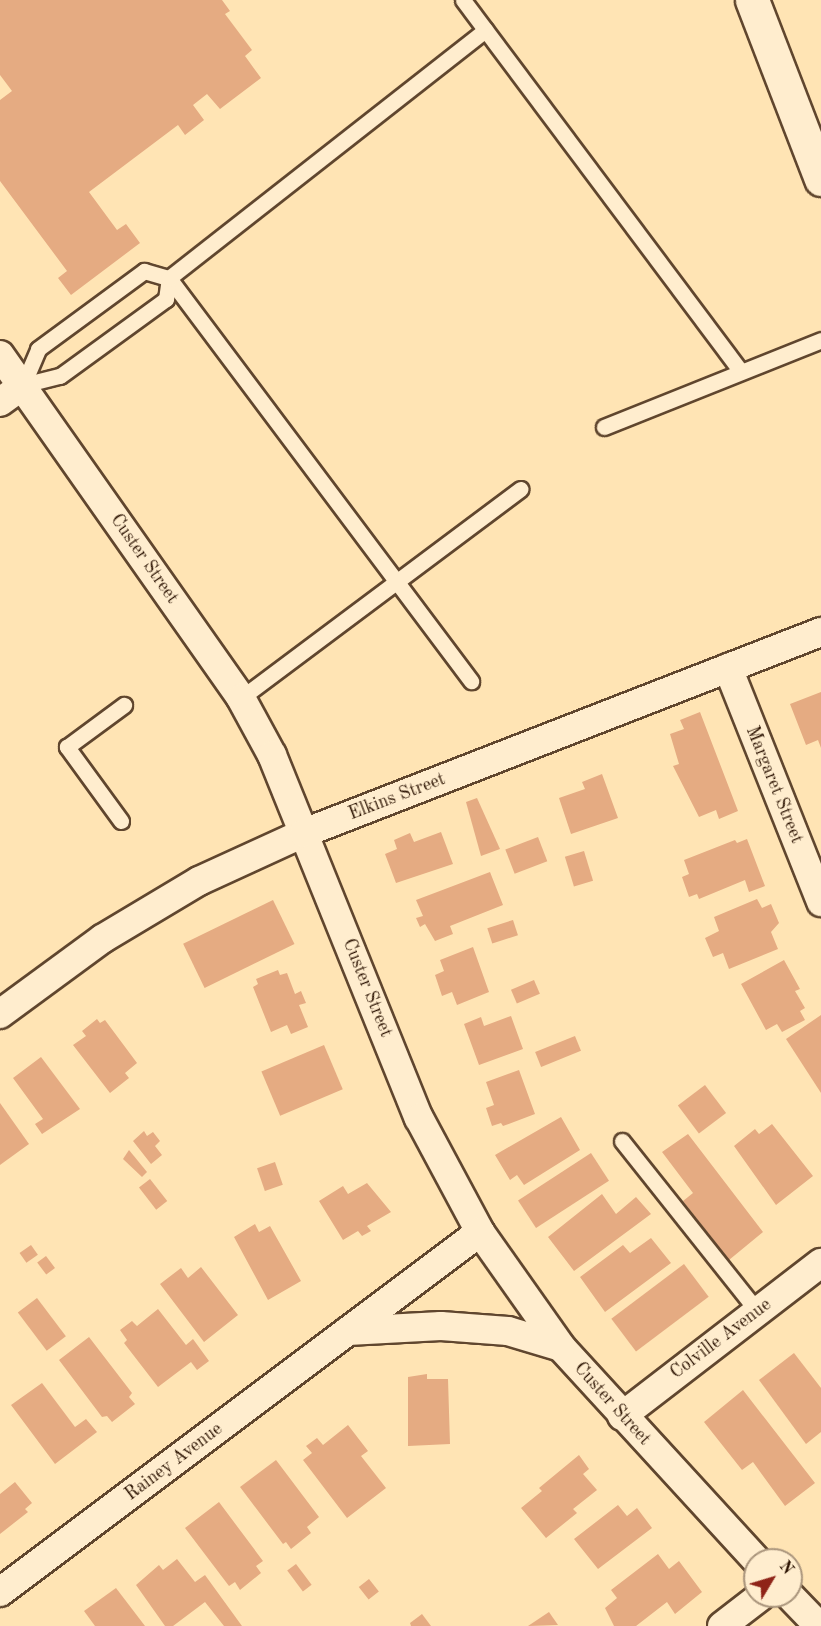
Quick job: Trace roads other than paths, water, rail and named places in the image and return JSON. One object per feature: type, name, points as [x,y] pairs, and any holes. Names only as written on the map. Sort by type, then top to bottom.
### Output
[{"type":"street","points":[[752,0],[813,136],[821,179]]},
{"type":"street","name":"Custer Street","points":[[0,355],[242,698],[272,755],[419,1118],[480,1232],[561,1347],[745,1548]]},
{"type":"street","points":[[0,402],[22,385]]},
{"type":"street","name":"Elkins Street","points":[[0,1014],[102,939],[189,887],[304,833],[821,632]]},
{"type":"street","name":"Margaret Street","points":[[728,668],[821,902]]},
{"type":"street","name":"Rainey Avenue","points":[[0,1592],[480,1232]]},
{"type":"street","name":"Colville Avenue","points":[[622,1416],[821,1263]]},
{"type":"street","points":[[348,1331],[441,1326],[508,1331],[561,1347]]},
{"type":"street","points":[[722,1626],[745,1608]]},
{"type":"street","points":[[802,1608],[819,1626]]},
{"type":"lane","points":[[463,0],[740,370]]},
{"type":"lane","points":[[22,385],[60,376],[166,299],[169,278],[485,30]]},
{"type":"lane","points":[[22,385],[38,350],[144,271],[169,278],[471,681]]},
{"type":"lane","points":[[604,428],[740,370],[821,340]]},
{"type":"lane","points":[[242,698],[520,489]]},
{"type":"lane","points":[[121,821],[67,747],[124,705]]},
{"type":"lane","points":[[622,1141],[758,1312]]}]
